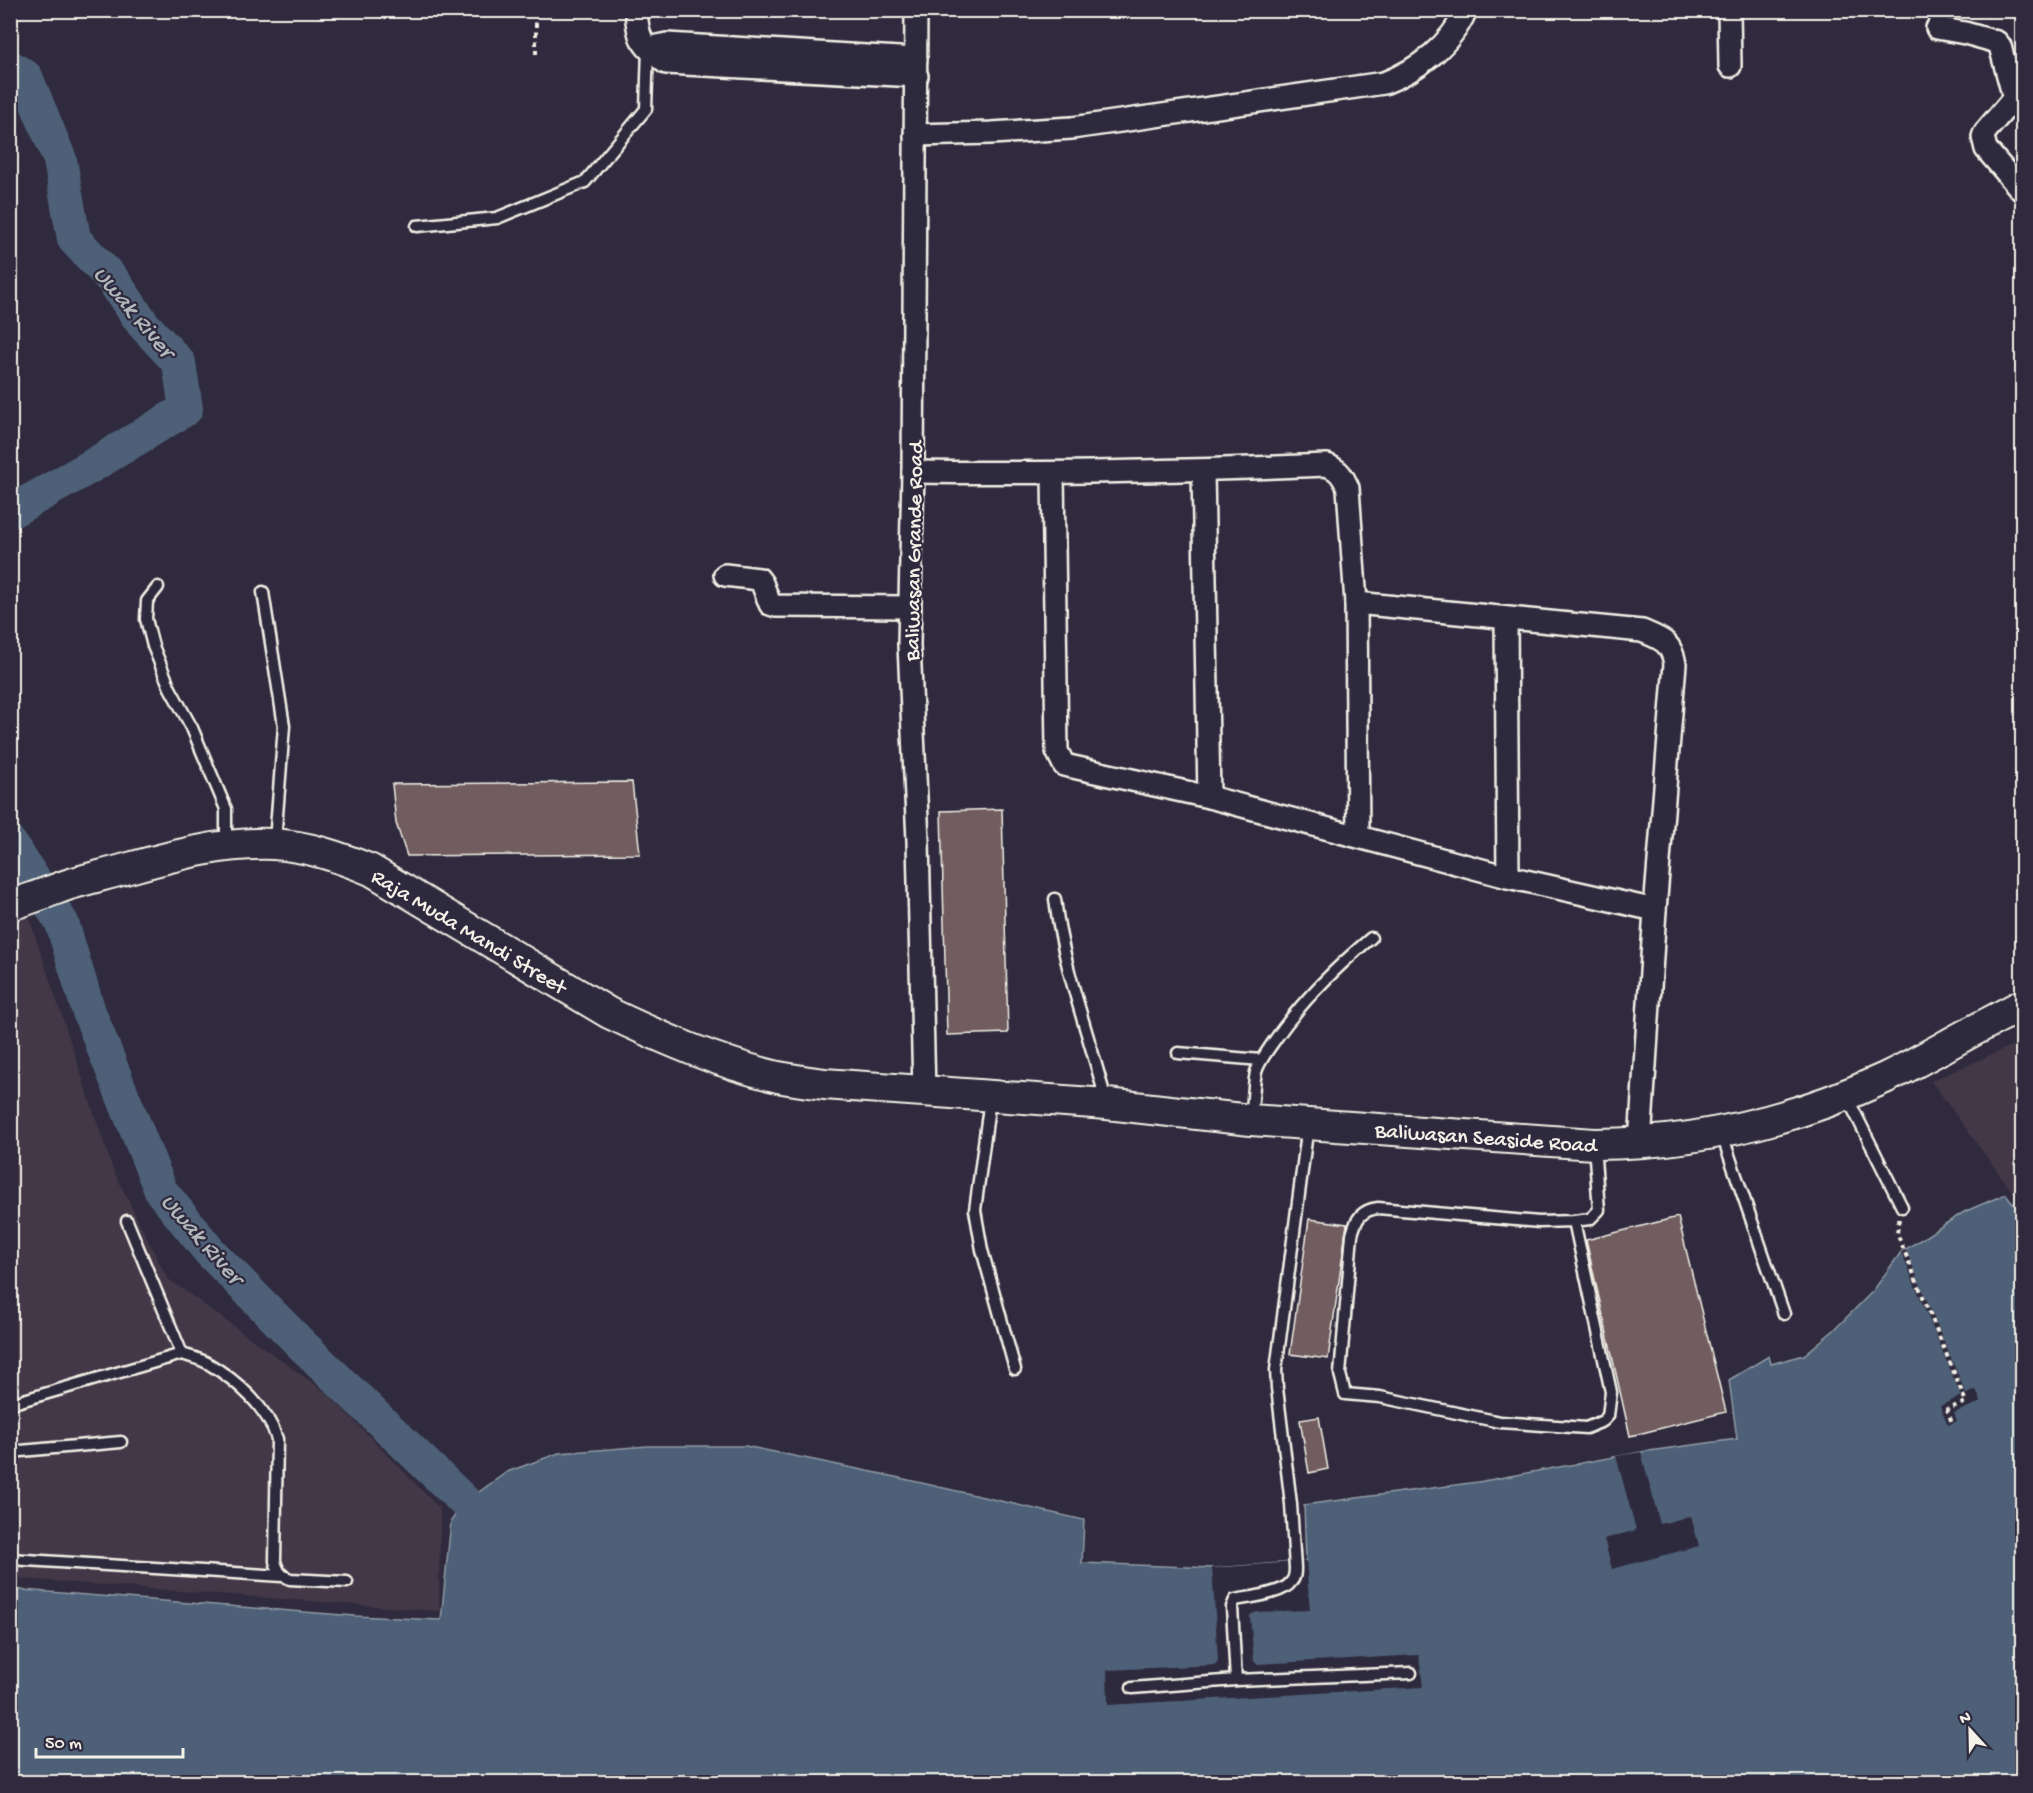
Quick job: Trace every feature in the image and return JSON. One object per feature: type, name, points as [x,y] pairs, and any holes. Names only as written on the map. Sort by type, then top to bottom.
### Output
[{"type":"main road","name":"Raja Muda Mandi Street","points":[[17,903],[69,885],[178,855],[226,846],[275,844],[338,856],[370,870],[609,1013],[684,1047],[727,1063],[780,1077],[824,1084],[924,1092]]},
{"type":"main road","name":"Baliwasan Seaside Road","points":[[924,1092],[1107,1104],[1251,1120],[1594,1144],[1640,1143],[1721,1132],[1782,1118],[1886,1078],[2022,1005]]},
{"type":"street","points":[[636,10],[639,35],[648,48],[666,63],[687,55],[917,68]]},
{"type":"street","name":"Baliwasan Grande Road","points":[[916,10],[913,472],[909,645],[918,841],[924,1092]]},
{"type":"street","points":[[915,135],[1072,128],[1384,83],[1400,77],[1444,44],[1466,10]]},
{"type":"street","points":[[1729,10],[1730,66]]},
{"type":"street","points":[[1937,28],[1997,42],[2000,46],[2018,96],[1985,132],[1983,142],[1986,149],[2022,191]]},
{"type":"street","points":[[913,472],[1053,474],[1203,471],[1327,465],[1337,469],[1348,488],[1356,603],[1358,836]]},
{"type":"street","points":[[1203,471],[1209,797]]},
{"type":"street","points":[[1053,474],[1057,751],[1064,765],[1209,797],[1508,877],[1655,910]]},
{"type":"street","points":[[724,575],[759,579],[770,604],[776,606],[910,607]]},
{"type":"street","points":[[1356,603],[1642,631],[1667,643],[1673,652],[1675,664],[1655,910],[1640,1143]]},
{"type":"street","points":[[1506,619],[1508,877]]},
{"type":"lane","points":[[417,226],[497,218],[585,182],[646,110],[648,48]]},
{"type":"lane","points":[[158,587],[147,601],[146,619],[153,646],[170,688],[192,728],[226,809],[226,846]]},
{"type":"lane","points":[[263,592],[284,726],[275,844]]},
{"type":"lane","points":[[1055,899],[1057,919],[1070,973],[1107,1104]]},
{"type":"lane","points":[[1251,1120],[1256,1072],[1261,1060],[1311,996],[1347,957],[1371,938]]},
{"type":"lane","points":[[1178,1053],[1261,1060]]},
{"type":"lane","points":[[1846,1094],[1902,1207]]},
{"type":"lane","points":[[990,1097],[975,1210],[982,1250],[1015,1368]]},
{"type":"lane","points":[[1236,1680],[1232,1607],[1236,1600],[1282,1590],[1290,1585],[1294,1578],[1291,1503],[1276,1370],[1308,1123]]},
{"type":"lane","points":[[1721,1132],[1784,1314]]},
{"type":"lane","points":[[1574,1221],[1611,1392],[1611,1409],[1603,1421],[1586,1428],[1500,1422],[1380,1397],[1345,1394],[1340,1374],[1352,1235],[1356,1221],[1369,1209],[1378,1208],[1539,1222],[1590,1219],[1599,1210],[1594,1144]]},
{"type":"lane","points":[[127,1221],[183,1354]]},
{"type":"lane","points":[[10,1404],[183,1354],[208,1364],[248,1394],[267,1415],[278,1439],[275,1562],[282,1576]]},
{"type":"lane","points":[[10,1452],[121,1442]]},
{"type":"lane","points":[[10,1559],[347,1582]]},
{"type":"lane","points":[[1132,1688],[1236,1680],[1411,1672]]},
{"type":"path","points":[[536,10],[536,54]]},
{"type":"path","points":[[1902,1207],[1897,1233],[1966,1402],[1947,1409],[1952,1423]]},
{"type":"shaded area","points":[[29,917],[113,1170],[167,1278],[328,1394],[440,1509],[439,1611],[11,1578],[10,922]]},
{"type":"shaded area","points":[[2022,1041],[2022,1200],[2020,1202],[1931,1081]]},
{"type":"water","points":[[2006,1194],[2019,1211],[2022,1208],[2022,1782],[11,1782],[10,1589],[355,1616],[441,1620],[451,1521],[465,1502],[507,1472],[559,1453],[648,1446],[745,1446],[882,1474],[1084,1520],[1082,1563],[1215,1568],[1306,1561],[1304,1505],[1478,1482],[1641,1452],[1737,1439],[1729,1380],[1769,1356],[1771,1364],[1804,1355],[1834,1330],[1873,1291],[1901,1252],[1964,1212]]},
{"type":"pier","points":[[1906,1250],[1966,1394],[1976,1390],[1981,1402],[1954,1413],[1957,1421],[1948,1425],[1940,1406],[1961,1396],[1901,1252]]},
{"type":"pier","points":[[1641,1452],[1660,1524],[1691,1516],[1699,1546],[1612,1569],[1604,1539],[1636,1530],[1616,1456]]},
{"type":"pier","points":[[1306,1561],[1310,1610],[1257,1612],[1250,1615],[1254,1661],[1257,1664],[1419,1655],[1423,1687],[1108,1705],[1107,1670],[1216,1665],[1218,1660],[1212,1568]]},
{"type":"building","points":[[632,782],[640,854],[407,856],[396,823],[392,784]]},
{"type":"building","points":[[1002,809],[1008,1033],[947,1035],[941,811]]},
{"type":"building","points":[[1678,1217],[1726,1412],[1630,1436],[1586,1240]]},
{"type":"building","points":[[1309,1219],[1347,1224],[1328,1359],[1290,1354]]},
{"type":"building","points":[[1319,1417],[1328,1469],[1309,1473],[1300,1420]]},
{"type":"waterway","name":"Uwak River","points":[[10,67],[26,77],[60,160],[74,239],[112,279],[143,324],[179,363],[186,409],[10,512]]},
{"type":"waterway","name":"Uwak River","points":[[10,843],[62,923],[89,1012],[161,1191],[210,1252],[301,1344],[465,1502]]}]
